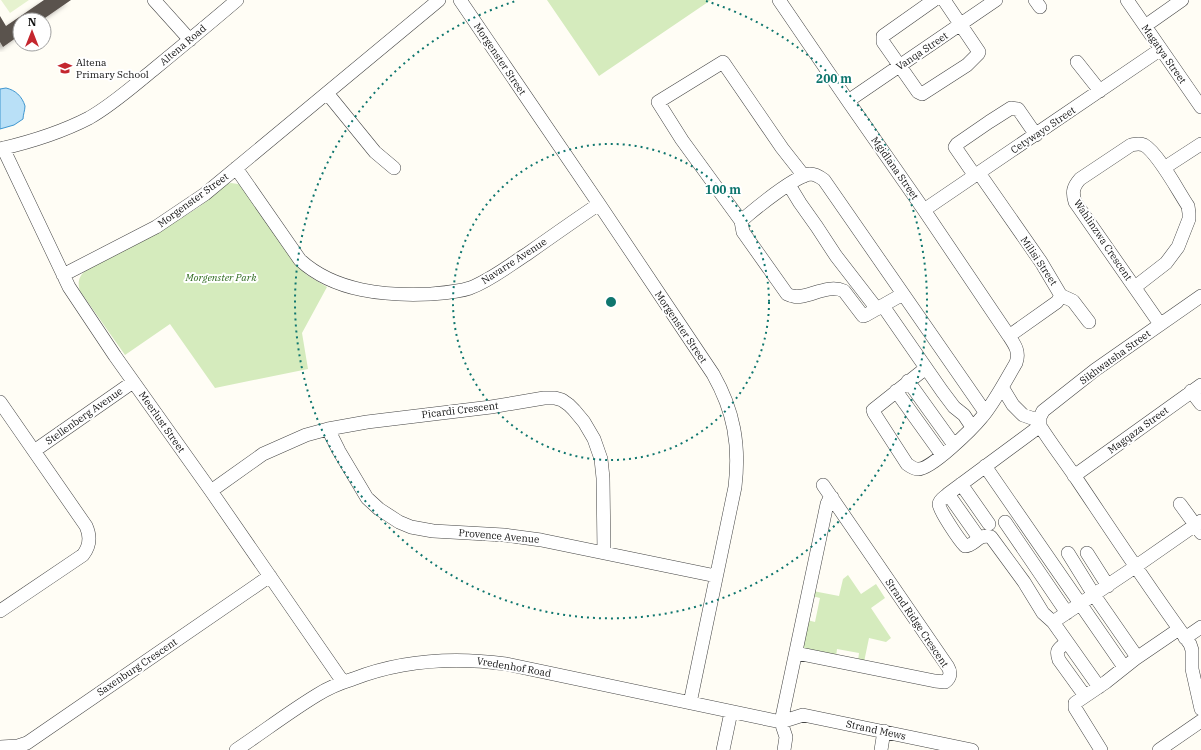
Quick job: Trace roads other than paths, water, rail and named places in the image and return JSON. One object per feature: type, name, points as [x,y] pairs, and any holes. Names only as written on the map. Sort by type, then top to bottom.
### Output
[{"type":"street","points":[[154,0],[190,40]]},
{"type":"street","name":"Altena Road","points":[[2,149],[58,131],[90,117],[109,105],[130,90],[237,0]]},
{"type":"street","name":"Morgenster Street","points":[[63,275],[156,227],[205,194],[439,0]]},
{"type":"street","name":"Morgenster Street","points":[[460,0],[713,374],[720,386],[730,412],[736,442],[737,472],[690,703]]},
{"type":"street","name":"Mgidlana Street","points":[[779,0],[1016,345],[1018,357],[1002,387]]},
{"type":"street","points":[[934,0],[883,36],[882,39],[899,66],[918,92],[922,94],[967,65],[979,52],[944,0]]},
{"type":"street","name":"Vanqa Street","points":[[848,101],[996,0]]},
{"type":"street","name":"Magatya Street","points":[[1127,0],[1201,107]]},
{"type":"street","points":[[1145,26],[1182,0]]},
{"type":"street","name":"Cetywayo Street","points":[[924,210],[1161,49]]},
{"type":"street","points":[[804,176],[782,148],[723,62],[658,102],[682,140],[741,221],[743,232],[788,294],[794,297],[822,290],[840,289],[844,291],[863,316],[903,294]]},
{"type":"street","points":[[1077,62],[1100,91]]},
{"type":"street","points":[[327,93],[375,152],[394,168]]},
{"type":"street","name":"Milisi Street","points":[[1009,336],[1057,302],[1060,295],[1041,262],[955,147],[957,144],[1011,108],[1018,109],[1036,135]]},
{"type":"street","name":"Wahlinzwa Crescent","points":[[1135,288],[1166,263],[1178,246],[1190,213],[1188,206],[1164,168],[1148,148],[1142,144],[1131,145],[1080,179],[1073,189],[1073,197],[1075,202],[1160,324]]},
{"type":"street","points":[[1164,168],[1201,144]]},
{"type":"street","name":"Meerlust Street","points":[[2,149],[70,287],[133,382],[211,491],[343,682]]},
{"type":"street","name":"Navarre Avenue","points":[[236,168],[300,260],[310,269],[319,275],[336,282],[360,290],[383,294],[435,294],[468,289],[491,278],[599,204]]},
{"type":"street","points":[[741,221],[795,180],[810,174],[824,180],[986,412]]},
{"type":"street","points":[[789,184],[836,256],[880,307],[954,407],[964,415],[972,427]]},
{"type":"street","points":[[1060,295],[1073,301],[1089,322]]},
{"type":"street","name":"Sikhwatsha Street","points":[[1040,424],[1040,417],[1043,410],[1095,370],[1201,296]]},
{"type":"street","points":[[926,368],[873,411],[907,464],[918,470],[942,455],[954,445],[986,412],[1002,387],[1013,405],[1023,415],[1040,424],[1052,446],[1190,644],[1192,650],[1192,669],[1201,709]]},
{"type":"street","name":"Stellenberg Avenue","points":[[34,451],[133,382]]},
{"type":"street","points":[[908,382],[954,445]]},
{"type":"street","points":[[1196,388],[1201,404]]},
{"type":"street","name":"Magqaza Street","points":[[1074,476],[1196,388]]},
{"type":"street","points":[[896,392],[942,455]]},
{"type":"street","name":"Picardi Crescent","points":[[211,491],[263,454],[306,435],[328,429],[366,422],[491,407],[544,398],[555,398],[562,400],[574,410],[584,422],[594,439],[601,459],[603,478],[604,552]]},
{"type":"street","points":[[0,402],[86,526],[89,536],[88,546],[83,555],[0,611]]},
{"type":"street","points":[[1040,424],[948,494],[940,501],[940,509],[962,543],[967,546],[979,538],[986,536],[991,537],[1024,582],[1043,613],[1053,622],[1099,687]]},
{"type":"street","name":"Provence Avenue","points":[[328,429],[339,451],[367,498],[379,510],[399,522],[411,527],[433,531],[541,540],[716,576]]},
{"type":"street","points":[[986,466],[1124,667]]},
{"type":"street","points":[[961,484],[989,524]]},
{"type":"street","name":"Strand Ridge Crescent","points":[[796,653],[935,681],[946,682],[950,677],[948,667],[823,485]]},
{"type":"street","points":[[784,750],[786,737],[781,722],[827,504],[832,497]]},
{"type":"street","points":[[1053,622],[1199,526],[1180,504]]},
{"type":"street","points":[[1005,522],[1067,613]]},
{"type":"street","points":[[1068,553],[1094,595],[1137,657]]},
{"type":"street","points":[[1087,553],[1108,586]]},
{"type":"street","name":"Saxenburg Crescent","points":[[0,748],[18,746],[27,743],[270,576]]},
{"type":"street","points":[[1101,750],[1075,707],[1075,703],[1099,687],[1137,657],[1182,634],[1201,627]]},
{"type":"street","points":[[1067,642],[1056,654],[1084,696]]},
{"type":"street","name":"Vredenhof Road","points":[[236,750],[317,695],[343,682],[378,670],[418,662],[440,660],[477,661],[506,664],[781,722]]},
{"type":"street","points":[[723,750],[731,712]]},
{"type":"street","name":"Strand Mews","points":[[781,722],[803,715],[972,750]]},
{"type":"street","points":[[1159,750],[1201,721]]},
{"type":"street","points":[[881,750],[884,731]]},
{"type":"water","points":[[6,88],[12,90],[20,96],[24,102],[25,109],[23,119],[14,125],[0,129],[0,89]]},
{"type":"place","name":"Altena Primary School","points":[[65,68]]},
{"type":"park label","name":"Morgenster Park","points":[[221,277]]}]
